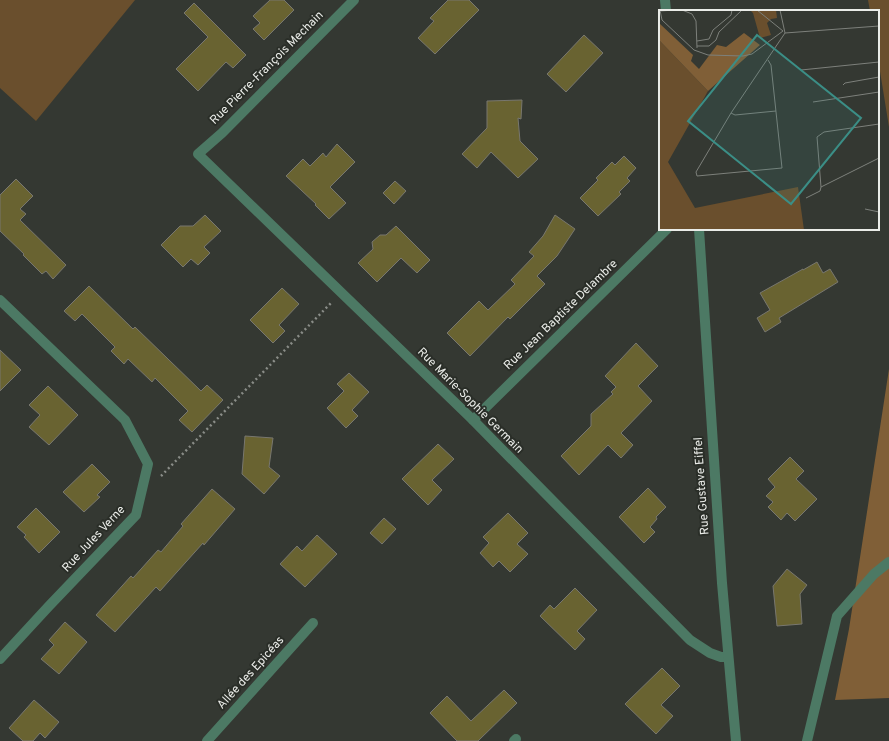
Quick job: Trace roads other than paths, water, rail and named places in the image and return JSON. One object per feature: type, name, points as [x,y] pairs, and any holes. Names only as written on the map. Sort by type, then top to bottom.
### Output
[{"type":"street","name":"Rue Pierre-François Mechain","points":[[198,154],[222,133],[354,0]]},
{"type":"street","points":[[665,0],[666,10]]},
{"type":"street","name":"Rue Marie-Sophie Germain","points":[[198,154],[473,420],[690,640],[710,653],[721,657],[728,657]]},
{"type":"street","name":"Rue Jean Baptiste Delambre","points":[[473,420],[666,230]]},
{"type":"street","name":"Rue Gustave Eiffel","points":[[698,230],[721,575],[736,741]]},
{"type":"street","name":"Rue Jules Verne","points":[[0,300],[125,420],[148,464],[136,515],[0,659]]},
{"type":"street","points":[[807,741],[837,616],[874,574],[889,562]]},
{"type":"street","name":"Allée des Epicéas","points":[[207,741],[313,623]]}]
